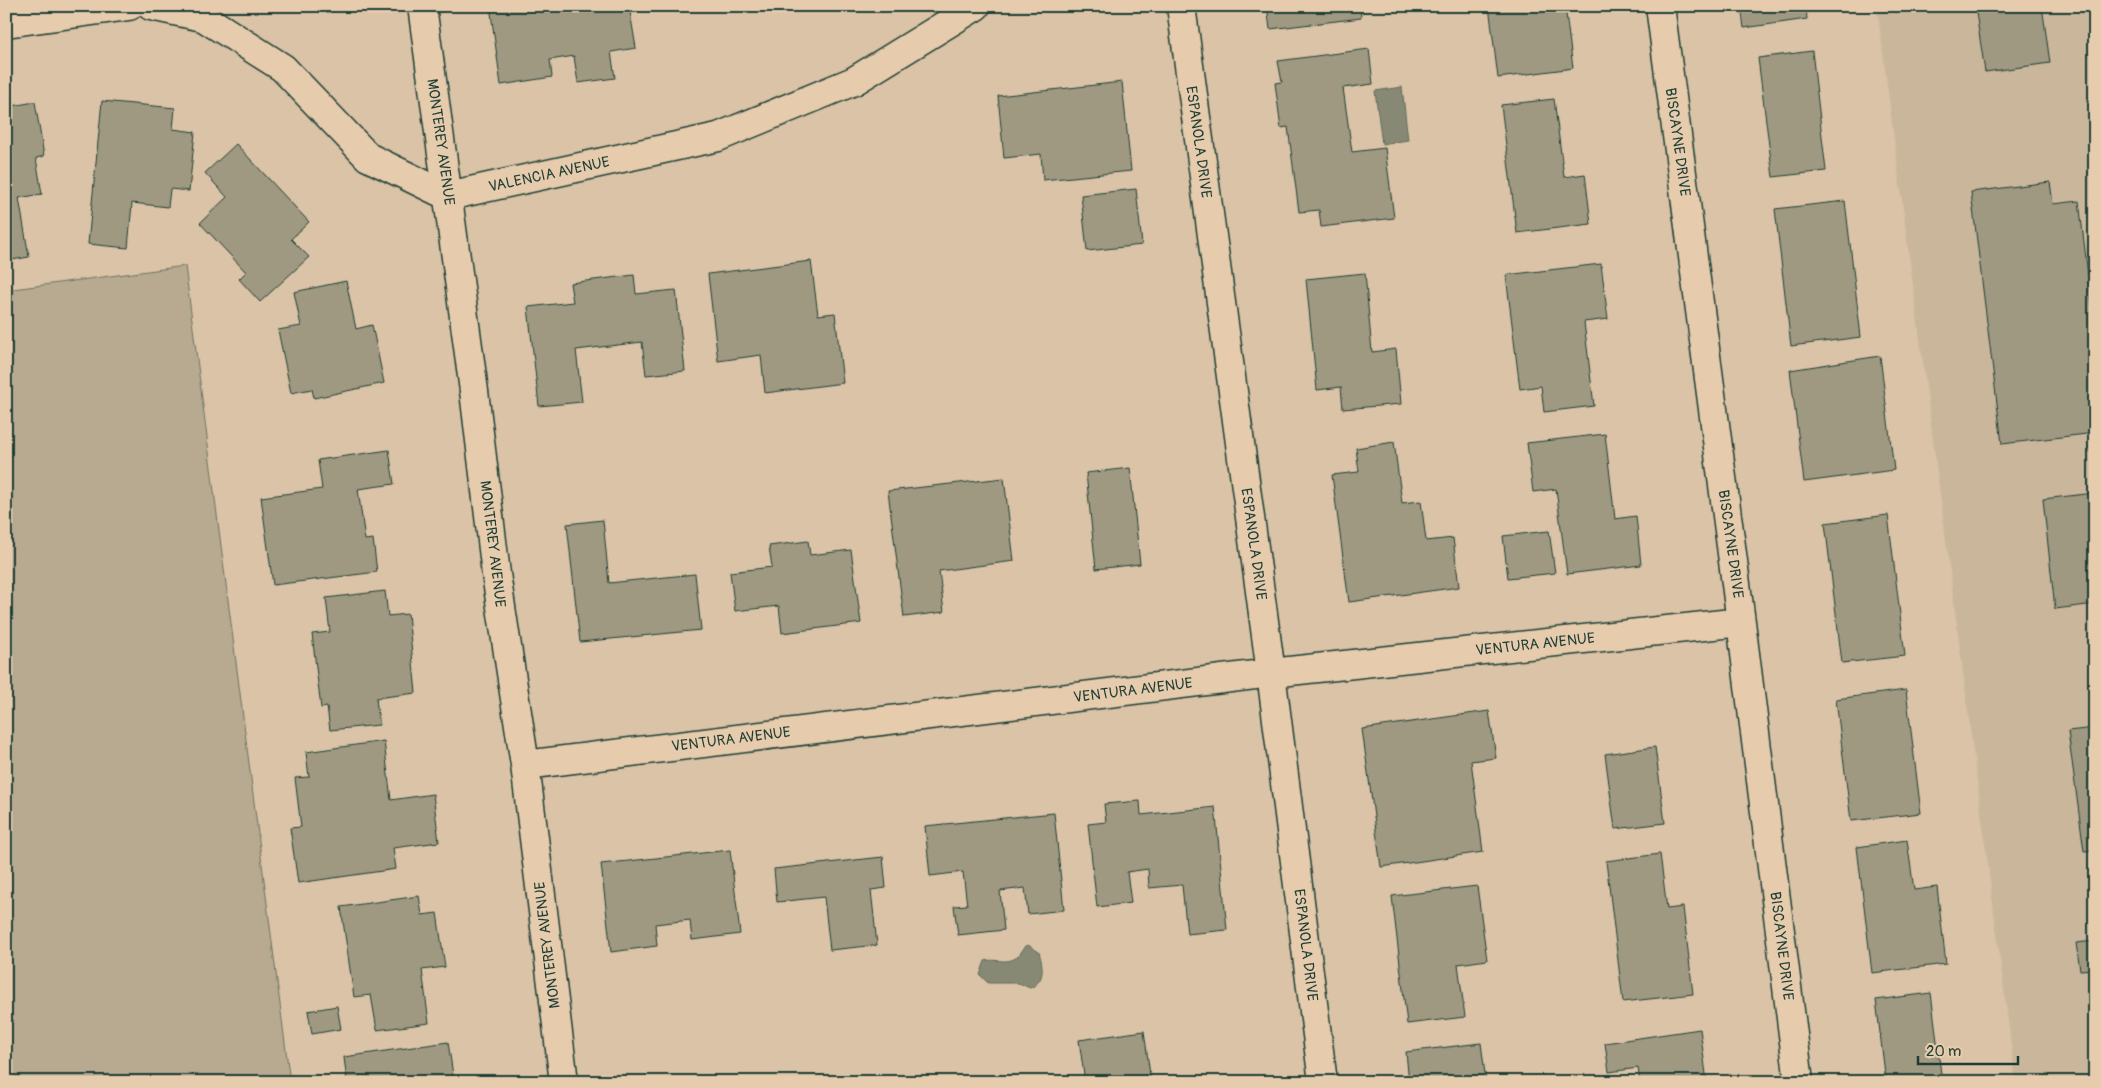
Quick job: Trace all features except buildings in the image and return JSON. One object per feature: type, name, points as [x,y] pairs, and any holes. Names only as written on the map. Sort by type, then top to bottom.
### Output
[{"type":"street","points":[[6,23],[128,6]]},
{"type":"street","points":[[151,6],[203,17],[283,68],[368,157],[448,196]]},
{"type":"street","name":"MONTEREY AVENUE","points":[[422,6],[496,574],[525,764],[564,1082]]},
{"type":"street","name":"VALENCIA AVENUE","points":[[448,196],[718,137],[854,81],[976,6]]},
{"type":"street","name":"ESPANOLA DRIVE","points":[[1181,6],[1324,1082]]},
{"type":"street","name":"BISCAYNE DRIVE","points":[[1660,6],[1799,1082]]},
{"type":"street","name":"VENTURA AVENUE","points":[[525,764],[1271,673],[1741,622]]},
{"type":"shaded area","points":[[1877,6],[2087,6],[2095,63],[2095,1082],[2016,1082]]},
{"type":"shaded area","points":[[1402,87],[1408,140],[1382,144],[1375,91]]},
{"type":"shaded area","points":[[185,266],[290,1082],[6,1082],[6,290]]},
{"type":"shaded area","points":[[1028,945],[1039,952],[1042,963],[1041,977],[1035,985],[1030,988],[1018,983],[988,983],[980,975],[985,961],[1009,961],[1019,955]]}]
